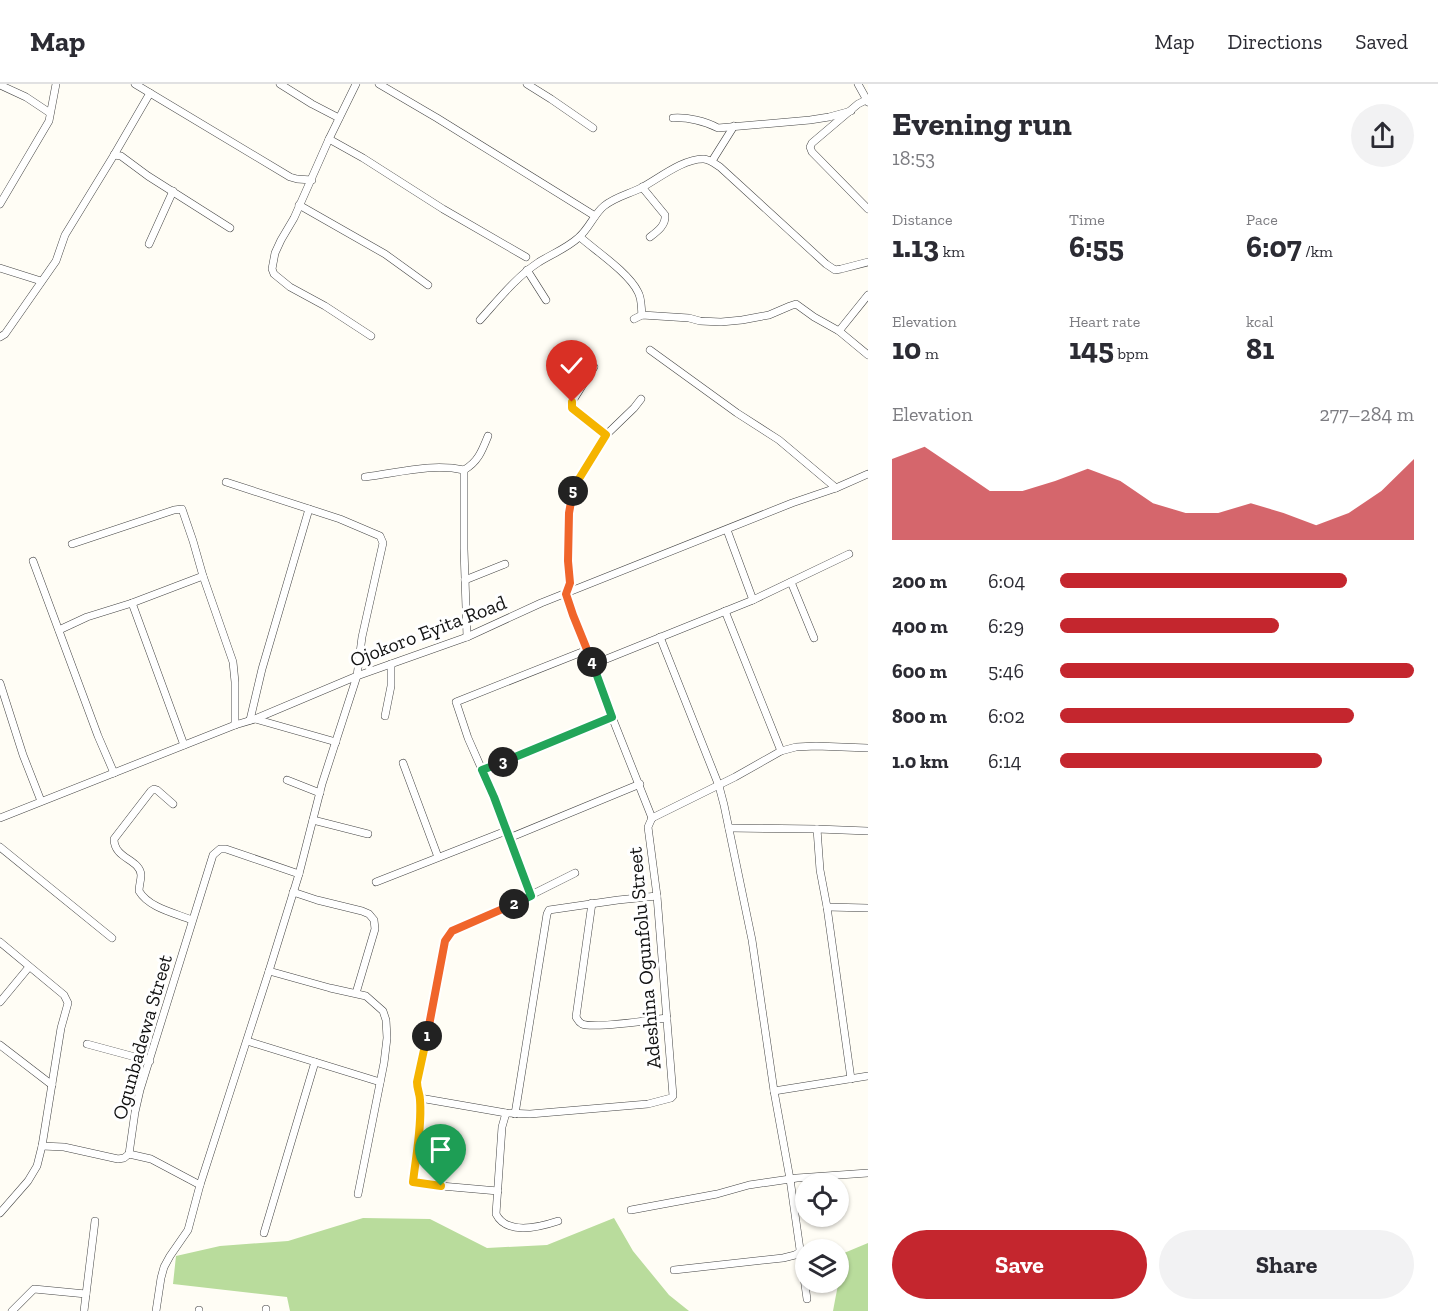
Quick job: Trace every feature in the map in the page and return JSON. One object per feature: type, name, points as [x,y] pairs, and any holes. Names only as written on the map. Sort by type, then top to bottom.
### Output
[{"type":"street","points":[[0,204],[45,130],[56,84]]},
{"type":"street","points":[[135,84],[290,177],[312,180]]},
{"type":"street","points":[[280,84],[304,100],[339,118]]},
{"type":"street","points":[[356,84],[328,139],[294,218],[275,253],[272,269],[274,274],[297,292],[353,323],[371,336]]},
{"type":"street","points":[[379,84],[595,216]]},
{"type":"street","points":[[527,84],[593,128]]},
{"type":"street","points":[[858,84],[868,100],[858,104],[810,147],[812,152],[868,209]]},
{"type":"street","points":[[0,85],[26,97],[50,113]]},
{"type":"street","points":[[0,337],[5,334],[56,261],[65,235],[150,93]]},
{"type":"street","points":[[673,118],[683,117],[718,128],[810,120],[851,111]]},
{"type":"street","points":[[712,161],[734,126]]},
{"type":"street","points":[[328,139],[526,257]]},
{"type":"street","points":[[114,155],[122,156],[148,176],[230,228]]},
{"type":"street","points":[[480,320],[527,270],[580,237],[603,206],[696,160],[712,161],[835,270],[868,262]]},
{"type":"street","points":[[642,188],[665,214],[661,228],[650,237]]},
{"type":"street","points":[[149,244],[173,191]]},
{"type":"street","points":[[299,205],[385,254],[428,285]]},
{"type":"street","points":[[580,237],[620,271],[637,290],[641,298],[642,315]]},
{"type":"street","points":[[0,268],[41,281]]},
{"type":"street","points":[[527,270],[546,300]]},
{"type":"street","points":[[839,331],[868,295]]},
{"type":"street","points":[[634,319],[642,315],[721,322],[751,320],[794,304],[839,331],[868,355]]},
{"type":"street","points":[[650,350],[737,413],[779,440],[836,488]]},
{"type":"street","points":[[594,367],[572,402],[572,408],[606,435]]},
{"type":"street","points":[[641,399],[606,435],[572,494],[569,513],[570,583],[566,594],[652,818],[719,786],[781,750],[816,746],[868,748]]},
{"type":"street","points":[[365,477],[423,468],[450,467],[464,470],[480,457],[488,436]]},
{"type":"street","points":[[464,470],[463,526],[467,637]]},
{"type":"street","name":"Ojokoro Eyita Road","points":[[0,818],[357,676],[467,637],[541,603],[868,474]]},
{"type":"street","points":[[156,1311],[164,1266],[188,1230],[200,1185],[299,874],[320,793],[357,676],[362,637],[383,543],[380,536],[340,519],[226,482]]},
{"type":"street","points":[[309,508],[262,669],[252,719],[336,742]]},
{"type":"street","points":[[72,544],[181,509],[233,662],[235,725]]},
{"type":"street","points":[[727,530],[753,600]]},
{"type":"street","points":[[594,664],[753,600],[849,554]]},
{"type":"street","points":[[33,561],[114,773]]},
{"type":"street","points":[[465,580],[505,564]]},
{"type":"street","points":[[59,630],[87,617],[203,576]]},
{"type":"street","points":[[791,582],[814,638]]},
{"type":"street","points":[[132,603],[184,745]]},
{"type":"street","points":[[725,611],[781,750]]},
{"type":"street","points":[[660,637],[719,786],[729,828],[753,940],[774,1091],[799,1239]]},
{"type":"street","points":[[531,896],[456,702],[587,650]]},
{"type":"street","points":[[385,716],[391,686],[391,664]]},
{"type":"street","points":[[0,683],[23,755],[41,801]]},
{"type":"street","points":[[482,770],[612,717]]},
{"type":"street","points":[[403,763],[438,857]]},
{"type":"street","points":[[286,780],[320,793]]},
{"type":"street","points":[[376,882],[438,857],[507,834],[640,784]]},
{"type":"street","points":[[172,804],[158,790],[151,791],[114,839],[114,844],[117,851],[139,870],[141,876],[139,891],[147,901],[192,920]]},
{"type":"street","name":"Adeshina Ogunfolu Street","points":[[515,1114],[648,1104],[673,1096],[657,896],[648,827],[652,818]]},
{"type":"street","points":[[313,820],[368,834]]},
{"type":"street","points":[[729,828],[868,831]]},
{"type":"street","points":[[817,829],[820,870],[851,1079]]},
{"type":"street","points":[[0,847],[112,939]]},
{"type":"street","name":"Ogunbadewa Street","points":[[129,1154],[140,1090],[213,855],[220,849],[226,849],[299,874]]},
{"type":"street","points":[[498,1191],[413,1182],[420,1098],[417,1082],[445,941],[452,931],[531,896],[575,873]]},
{"type":"street","points":[[293,892],[362,911],[374,920],[375,929],[356,993]]},
{"type":"street","points":[[420,1098],[515,1114],[549,910],[657,896]]},
{"type":"street","points":[[592,903],[576,1017],[583,1024],[598,1025],[667,1018]]},
{"type":"street","points":[[827,907],[868,908]]},
{"type":"street","points":[[0,942],[64,995],[68,1003],[60,1028],[37,1166],[0,1213]]},
{"type":"street","points":[[0,1002],[29,967]]},
{"type":"street","points":[[269,971],[366,996],[383,1011],[387,1038],[358,1194]]},
{"type":"street","points":[[247,1041],[380,1082]]},
{"type":"street","points":[[87,1044],[150,1061]]},
{"type":"street","points":[[0,1046],[52,1085]]},
{"type":"street","points":[[264,1233],[315,1062]]},
{"type":"street","points":[[774,1091],[868,1076]]},
{"type":"street","points":[[506,1113],[502,1127],[496,1214],[505,1224],[523,1228],[534,1228],[558,1221]]},
{"type":"street","points":[[42,1146],[118,1159],[129,1154],[151,1159],[200,1185]]},
{"type":"street","points":[[632,1210],[708,1196],[749,1185],[790,1179],[868,1173]]},
{"type":"street","points":[[84,1311],[95,1221]]},
{"type":"street","points":[[674,1270],[795,1255]]},
{"type":"street","points":[[12,1311],[34,1289],[86,1294]]},
{"type":"street","points":[[806,1293],[807,1299]]},
{"type":"green space","points":[[363,1218],[430,1219],[487,1248],[547,1245],[614,1218],[633,1251],[669,1295],[689,1311],[290,1311],[287,1297],[173,1284],[176,1256],[220,1246],[288,1241]]},
{"type":"green space","points":[[868,1243],[868,1311],[833,1311],[836,1293],[849,1293],[849,1251]]},
{"type":"route","points":[[441,1186],[413,1182],[419,1126],[420,1098],[417,1082],[445,941],[452,931],[531,896],[482,770],[612,717],[566,594],[570,583],[569,513],[572,494],[606,435],[572,408],[572,402]]}]
